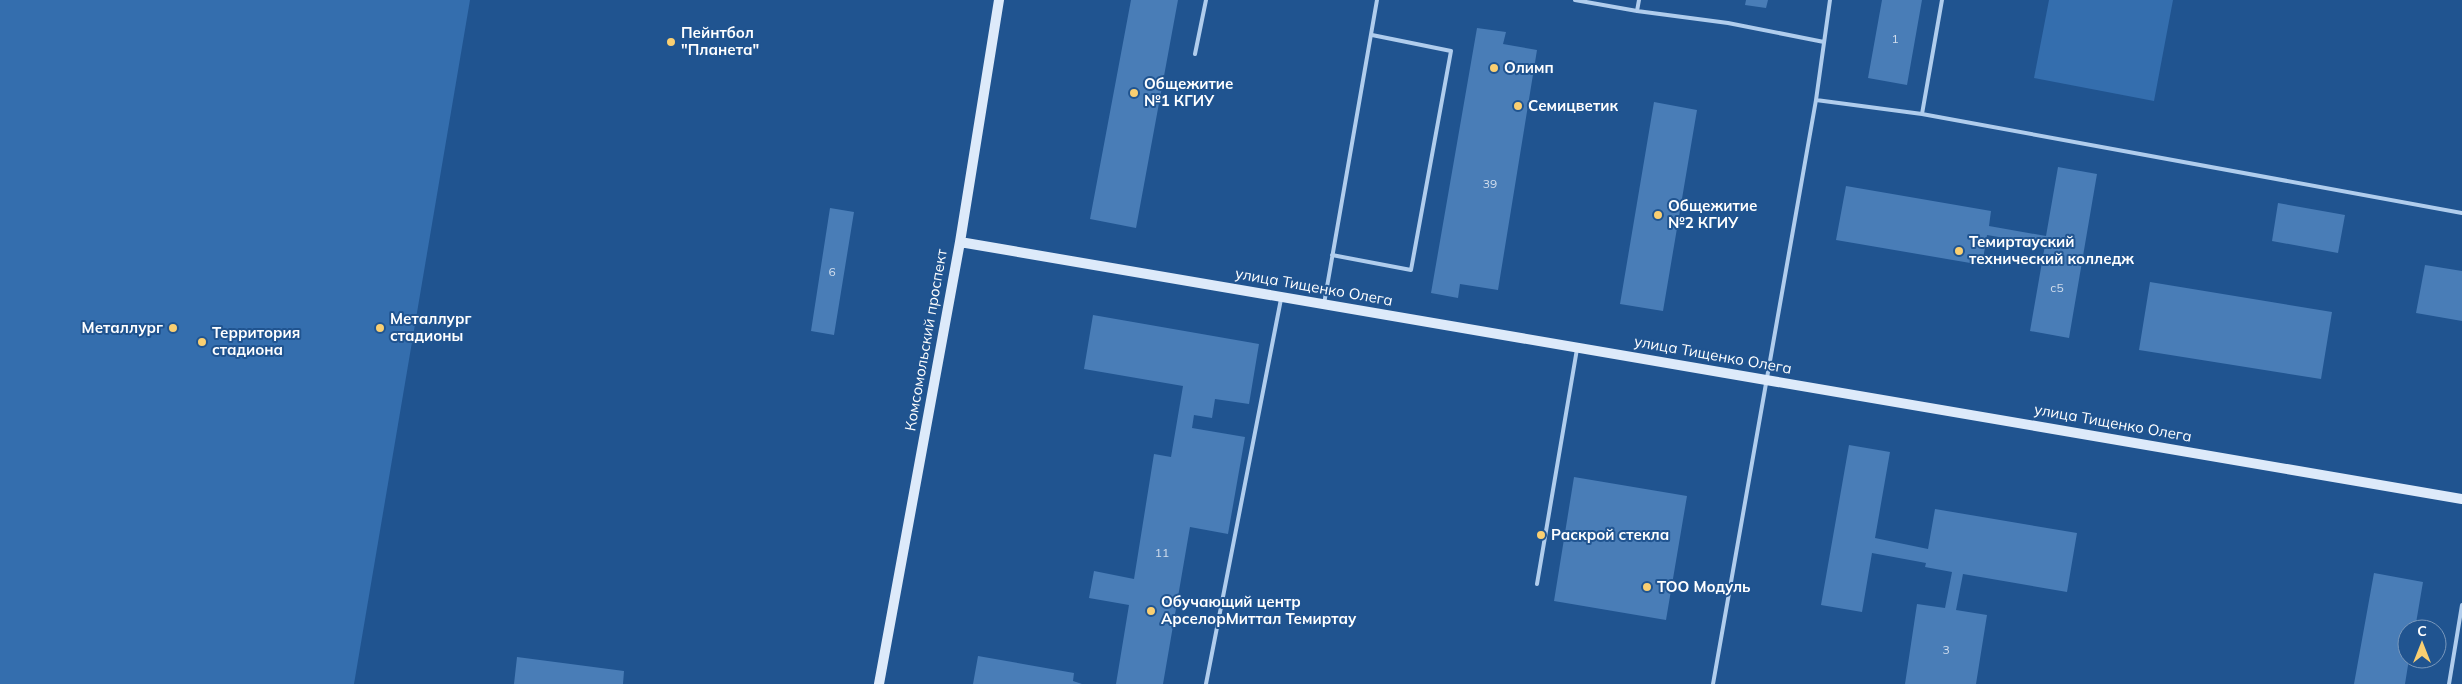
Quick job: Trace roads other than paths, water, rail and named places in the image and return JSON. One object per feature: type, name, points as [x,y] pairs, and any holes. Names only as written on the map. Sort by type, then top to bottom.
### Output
[{"type":"street","name":"Комсомольский проспект","points":[[879,684],[960,242],[999,0]]},
{"type":"street","name":"улица Тищенко Олега","points":[[960,242],[2462,499]]},
{"type":"lane","points":[[1195,54],[1206,0]]},
{"type":"lane","points":[[1324,304],[1377,0]]},
{"type":"lane","points":[[1575,0],[1637,11],[1728,23],[1824,42]]},
{"type":"lane","points":[[1637,11],[1639,0]]},
{"type":"lane","points":[[1713,684],[1816,100],[1830,0]]},
{"type":"lane","points":[[1922,114],[1942,0]]},
{"type":"lane","points":[[1332,255],[1411,270],[1451,51],[1372,35]]},
{"type":"lane","points":[[1816,100],[1922,114],[2462,212]]},
{"type":"lane","points":[[1206,684],[1281,296]]},
{"type":"lane","points":[[1537,584],[1578,347]]},
{"type":"lane","points":[[2449,684],[2462,605]]},
{"type":"place","name":"Пейнтбол \"Планета\"","points":[[671,42]]},
{"type":"place","name":"Олимп","points":[[1494,68]]},
{"type":"place","name":"Общежитие №1 КГИУ","points":[[1134,93]]},
{"type":"place","name":"Семицветик","points":[[1518,106]]},
{"type":"place","name":"Общежитие №2 КГИУ","points":[[1658,215]]},
{"type":"place","name":"Темиртауский технический колледж","points":[[1959,251]]},
{"type":"place","name":"Металлург","points":[[173,328]]},
{"type":"place","name":"Металлург стадионы","points":[[380,328]]},
{"type":"place","name":"Территория стадиона","points":[[202,342]]},
{"type":"place","name":"Раскрой стекла","points":[[1541,535]]},
{"type":"place","name":"ТОО Модуль","points":[[1647,587]]},
{"type":"place","name":"Обучающий центр АрселорМиттал Темиртау","points":[[1151,611]]}]
